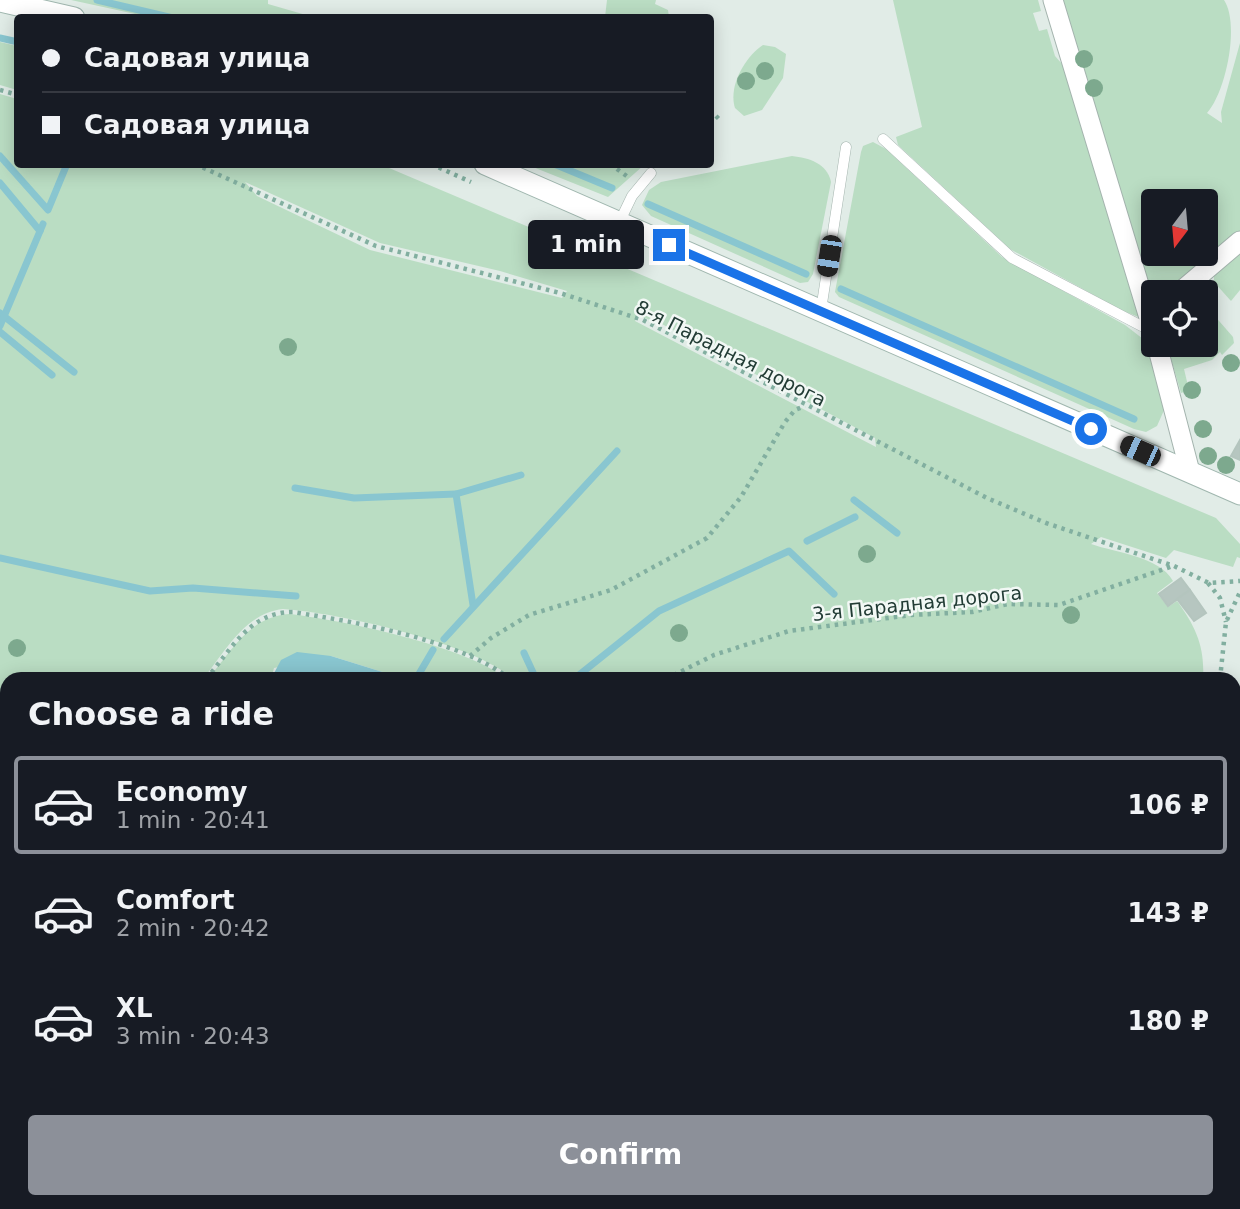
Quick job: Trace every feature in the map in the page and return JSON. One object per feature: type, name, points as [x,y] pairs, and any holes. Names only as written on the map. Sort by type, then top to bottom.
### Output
[{"type":"main road","points":[[0,1],[57,14]]},
{"type":"main road","points":[[494,168],[1240,494]]},
{"type":"street","points":[[1053,0],[1141,288]]},
{"type":"street","points":[[1194,280],[1240,241]]},
{"type":"street","points":[[1160,357],[1190,472]]},
{"type":"lane","points":[[883,139],[1012,258],[1141,319]]},
{"type":"lane","points":[[821,310],[846,147]]},
{"type":"lane","points":[[619,223],[640,185],[651,173]]},
{"type":"path","points":[[714,114],[719,119]]},
{"type":"path","name":"8-я Парадная дорога","points":[[204,168],[376,246],[560,293],[643,320],[987,498],[1046,523],[1174,566],[1205,581]]},
{"type":"path","points":[[616,168],[640,185]]},
{"type":"path","points":[[470,656],[484,642],[529,615],[611,590],[707,538],[741,497],[785,422],[795,410],[805,406]]},
{"type":"path","name":"3-я Парадная дорога","points":[[680,672],[714,655],[789,631],[911,615],[972,612],[1009,604],[1059,605],[1174,566]]},
{"type":"path","points":[[1205,581],[1240,581]]},
{"type":"path","points":[[1205,581],[1220,598],[1226,622]]},
{"type":"path","points":[[1221,672],[1226,622],[1240,592]]},
{"type":"path","points":[[212,672],[254,622],[283,612],[318,616],[401,635],[470,656],[502,672]]},
{"type":"green space","points":[[71,0],[268,0],[268,4],[303,14],[135,14]]},
{"type":"green space","points":[[607,0],[656,0],[655,4],[668,10],[669,14],[605,14]]},
{"type":"green space","points":[[893,0],[1038,0],[1041,11],[1033,13],[1039,31],[1047,29],[1055,56],[1070,73],[1141,309],[1141,318],[1123,311],[1010,249],[898,145],[896,137],[922,127]]},
{"type":"green space","points":[[1060,0],[1224,0],[1231,25],[1229,58],[1220,90],[1207,113],[1222,123],[1221,112],[1240,43],[1240,233],[1218,252],[1218,189],[1141,189],[1141,264]]},
{"type":"green space","points":[[0,42],[14,45],[14,89],[0,85]]},
{"type":"green space","points":[[763,45],[775,47],[786,54],[783,78],[762,110],[744,116],[735,108],[733,99],[736,82],[744,64]]},
{"type":"green space","points":[[0,94],[14,98],[14,168],[389,168],[1216,518],[1240,544],[1240,558],[1237,557],[1233,567],[1174,550],[1166,558],[1101,537],[1091,544],[1136,556],[1158,566],[1173,581],[1157,593],[1168,607],[1177,601],[1189,620],[1201,647],[1203,672],[503,672],[468,653],[404,632],[370,623],[283,609],[258,618],[228,646],[208,672],[0,672]],"holes":[[[245,182],[380,243],[500,271],[567,291],[562,298],[370,250],[257,196]],[[638,316],[660,323],[875,438],[876,447],[635,321]]]},
{"type":"green space","points":[[873,142],[886,149],[1002,257],[1125,325],[1141,337],[1141,357],[1151,357],[1165,408],[1157,426],[1146,432],[1134,429],[839,297],[835,292],[863,146]]},
{"type":"green space","points":[[792,156],[811,160],[821,166],[826,170],[831,182],[813,274],[808,282],[800,283],[651,216],[642,205],[649,190],[661,182]]},
{"type":"green space","points":[[536,168],[641,168],[608,197]]},
{"type":"green space","points":[[1240,249],[1240,290],[1231,301],[1218,286],[1218,280],[1214,280],[1214,272]]},
{"type":"green space","points":[[1142,266],[1201,266],[1184,280],[1146,280]]},
{"type":"green space","points":[[1218,320],[1233,337],[1234,343],[1222,355],[1220,352],[1218,354]]},
{"type":"green space","points":[[1170,357],[1215,357],[1184,369],[1189,390],[1181,393]]},
{"type":"green space","points":[[289,614],[340,622],[402,636],[463,656],[496,672],[382,672],[331,656],[274,668],[273,672],[214,672],[252,628],[275,616]]},
{"type":"water","points":[[297,652],[331,656],[382,672],[275,672],[281,660]]},
{"type":"building","points":[[1240,440],[1240,460],[1231,456]]},
{"type":"building","points":[[1181,578],[1190,590],[1168,606],[1159,594]]},
{"type":"building","points":[[1190,590],[1206,613],[1194,621],[1177,599]]},
{"type":"waterway","points":[[97,0],[156,14]]},
{"type":"waterway","points":[[0,38],[14,41]]},
{"type":"waterway","points":[[0,156],[48,210],[65,168]]},
{"type":"waterway","points":[[564,168],[612,188]]},
{"type":"waterway","points":[[0,183],[40,231]]},
{"type":"waterway","points":[[648,204],[806,274]]},
{"type":"waterway","points":[[0,326],[43,224]]},
{"type":"waterway","points":[[841,289],[1134,419]]},
{"type":"waterway","points":[[0,313],[74,372]]},
{"type":"waterway","points":[[0,332],[52,375]]},
{"type":"waterway","points":[[444,639],[617,451]]},
{"type":"waterway","points":[[473,605],[456,494],[521,475]]},
{"type":"waterway","points":[[295,488],[354,498],[456,494]]},
{"type":"waterway","points":[[854,500],[897,533]]},
{"type":"waterway","points":[[807,541],[855,517]]},
{"type":"waterway","points":[[583,672],[659,611],[789,551],[834,594]]},
{"type":"waterway","points":[[0,558],[150,591],[193,588],[296,596]]},
{"type":"waterway","points":[[420,672],[433,650]]},
{"type":"waterway","points":[[524,653],[533,672]]},
{"type":"route","points":[[669,245],[1091,429]]}]
